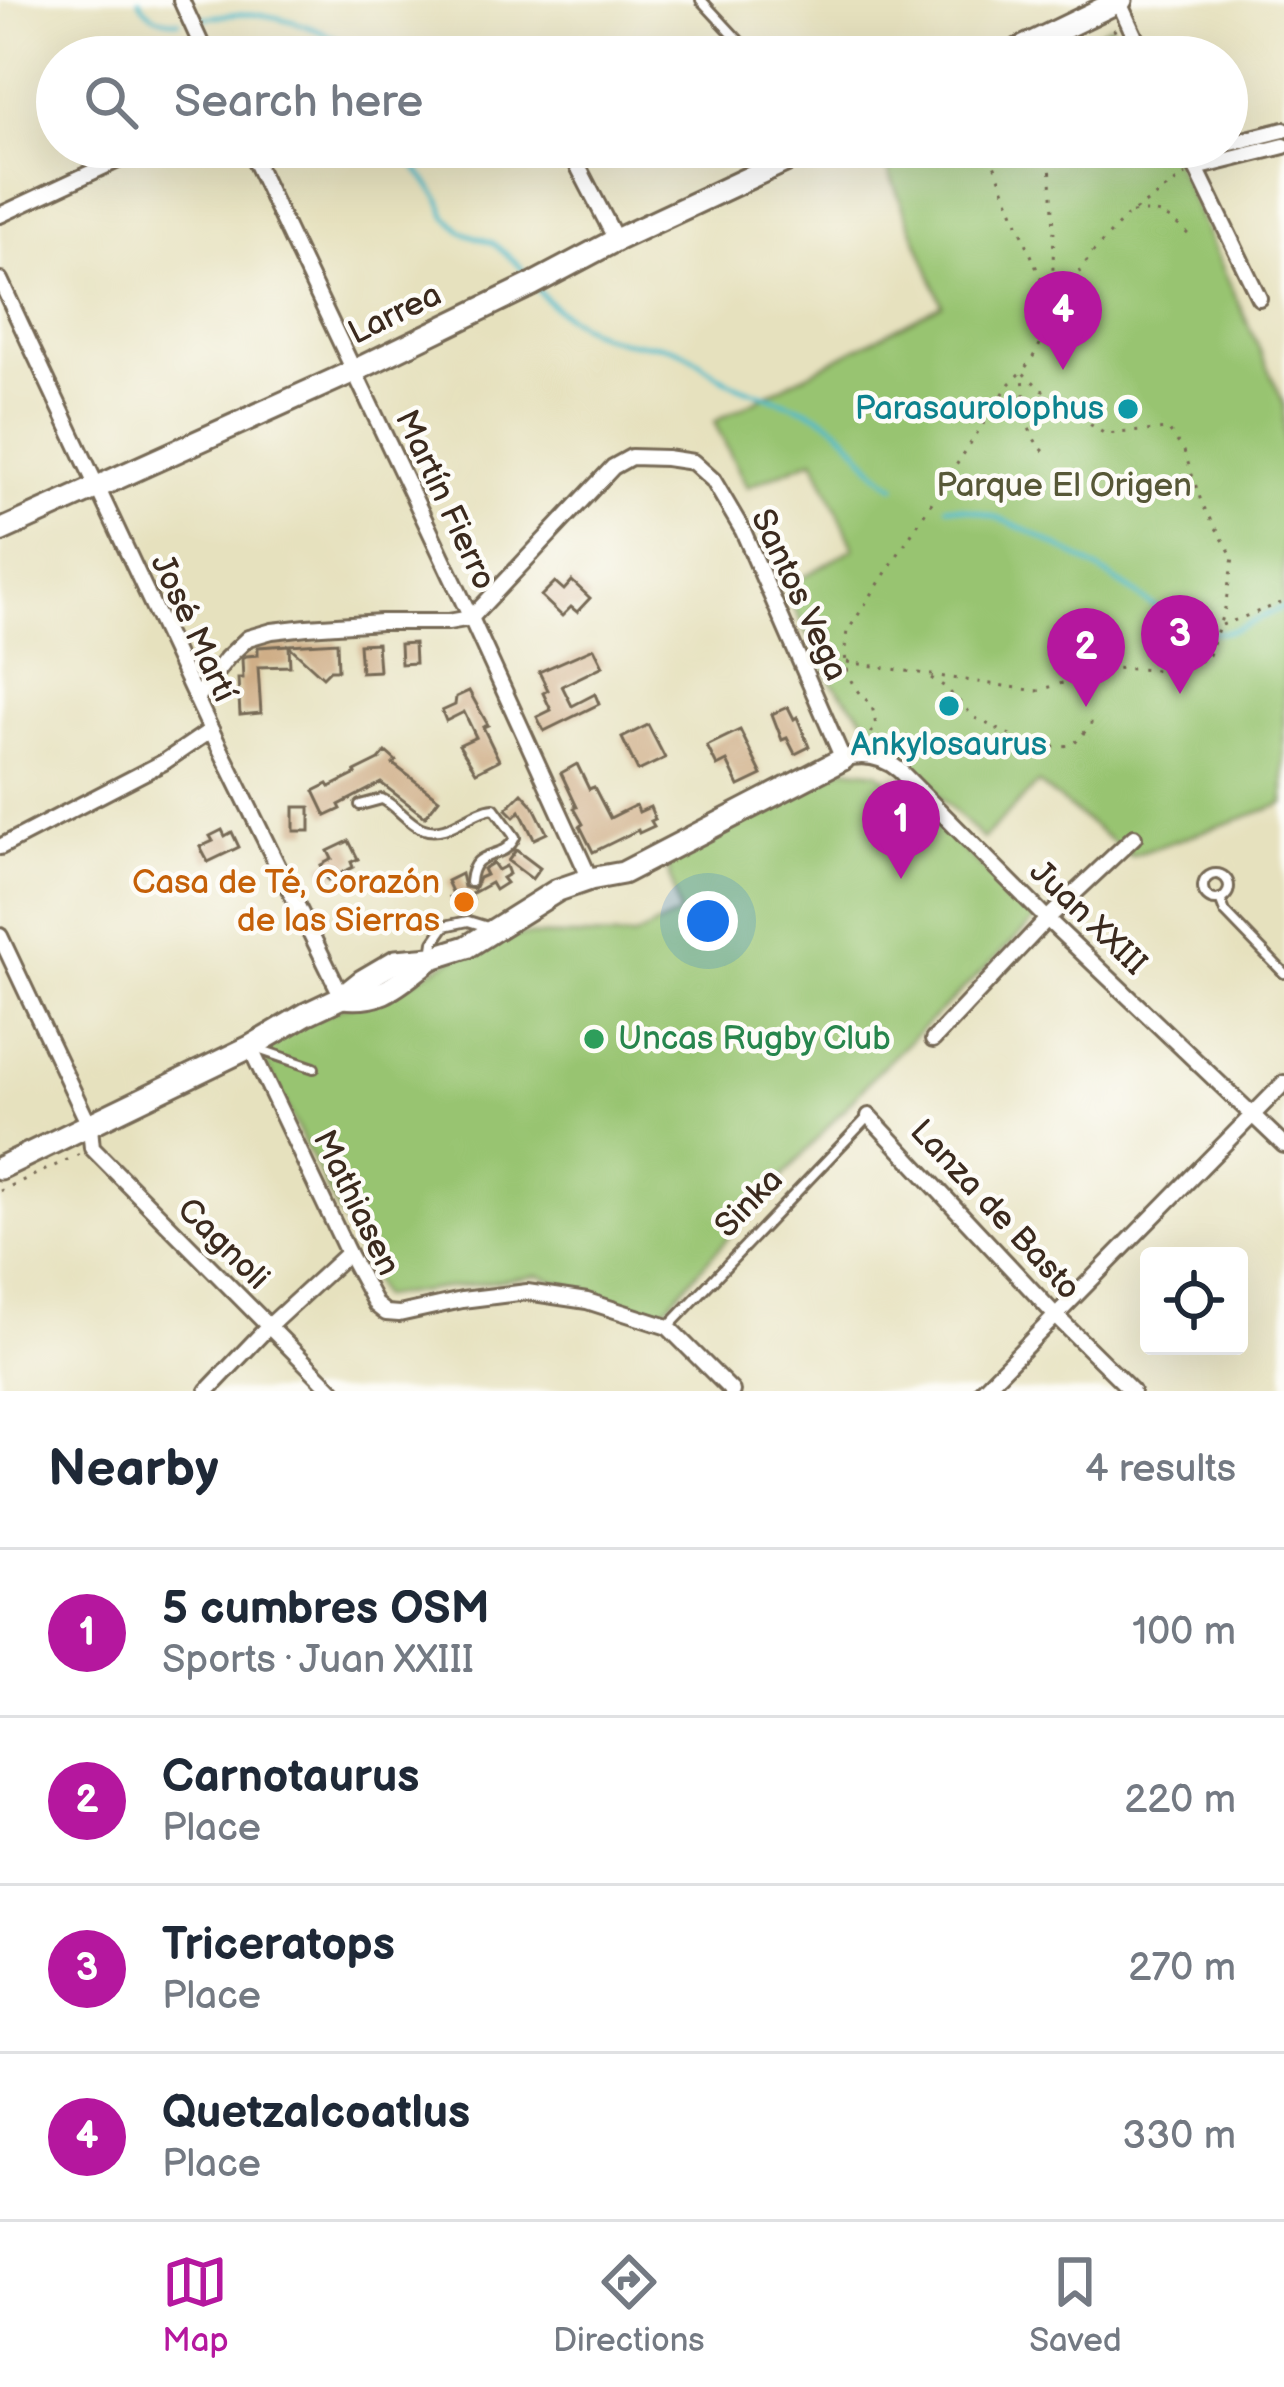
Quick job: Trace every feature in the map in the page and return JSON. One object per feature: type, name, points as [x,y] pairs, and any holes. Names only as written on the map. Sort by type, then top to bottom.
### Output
[{"type":"street","points":[[181,0],[197,36]]},
{"type":"street","points":[[1046,36],[1119,0],[1135,36]]},
{"type":"street","points":[[1248,139],[1284,130]]},
{"type":"street","points":[[1248,150],[1284,146]]},
{"type":"street","points":[[0,215],[101,168]]},
{"type":"street","name":"Martín Fierro","points":[[258,168],[590,878]]},
{"type":"street","points":[[579,168],[616,240]]},
{"type":"street","name":"Larrea","points":[[0,531],[354,371],[770,168]]},
{"type":"street","points":[[1197,168],[1258,298]]},
{"type":"street","name":"José Martí","points":[[0,280],[342,997]]},
{"type":"street","name":"Santos Vega","points":[[471,618],[613,467],[631,457],[693,462],[713,480],[743,531],[843,759]]},
{"type":"street","points":[[196,698],[227,658],[248,638],[260,634],[308,626],[471,618]]},
{"type":"street","points":[[0,847],[164,762],[211,730]]},
{"type":"street","name":"Juan XXIII","points":[[843,759],[872,757],[899,770],[1284,1145]]},
{"type":"street","points":[[0,1168],[75,1131],[91,1138],[306,1014],[342,997],[368,998],[390,990],[432,958],[467,947],[543,897],[590,878],[623,873],[843,759]]},
{"type":"street","points":[[933,1040],[1047,919],[1134,837]]},
{"type":"street","name":"Cagnoli","points":[[0,936],[91,1138],[333,1391]]},
{"type":"street","name":"Mathiasen","points":[[250,1047],[348,1253],[376,1305],[386,1312],[399,1314],[527,1292],[586,1300],[668,1328]]},
{"type":"street","points":[[982,1391],[1284,1083]]},
{"type":"street","name":"Lanza de Basto","points":[[869,1116],[1132,1391]]},
{"type":"street","points":[[207,1391],[348,1253]]},
{"type":"street","points":[[668,1328],[732,1391]]},
{"type":"lane","points":[[701,0],[734,36]]},
{"type":"lane","points":[[360,805],[382,799],[424,830],[454,826],[494,808],[514,842],[476,862],[470,882]]},
{"type":"lane","points":[[1220,899],[1225,912],[1284,974]]},
{"type":"lane","points":[[250,1047],[314,1068]]},
{"type":"lane","name":"Sinka","points":[[668,1328],[869,1116]]},
{"type":"path","points":[[1102,36],[1129,23]]},
{"type":"path","points":[[996,168],[1052,306]]},
{"type":"path","points":[[1050,168],[1052,314]]},
{"type":"path","points":[[843,759],[876,728],[874,704],[852,683],[844,649],[847,632],[1010,382],[1023,373],[1052,314],[1092,254],[1178,168]]},
{"type":"path","points":[[1130,213],[1165,214],[1192,238]]},
{"type":"path","points":[[1023,373],[1026,418],[1033,441],[1045,452]]},
{"type":"path","points":[[847,662],[1037,691],[1111,668],[1183,671],[1209,655],[1233,557],[1202,504],[1184,451],[1168,430],[1105,434],[1057,403],[1023,373]]},
{"type":"path","points":[[1220,625],[1284,602]]},
{"type":"path","points":[[928,676],[975,718],[1037,748],[1073,745],[1091,724],[1091,715]]},
{"type":"path","points":[[0,1191],[91,1138]]},
{"type":"green space","points":[[1111,25],[1116,36],[1089,36]]},
{"type":"green space","name":"Parque El Origen","points":[[887,168],[1177,168],[1284,404],[1284,804],[1131,856],[1038,783],[983,839],[833,684],[784,588],[854,548],[814,459],[747,487],[714,422],[942,304]]},
{"type":"green space","name":"Uncas Rugby Club","points":[[843,768],[878,772],[1037,918],[879,1070],[663,1310],[641,1312],[539,1275],[380,1297],[263,1051],[290,1027],[414,980],[497,935],[634,937],[679,914],[666,858]]},
{"type":"building","points":[[572,581],[590,598],[577,612],[571,607],[562,616],[541,596],[555,582],[564,590]]},
{"type":"building","points":[[337,642],[338,670],[323,677],[289,646],[290,666],[258,667],[261,713],[240,715],[242,659],[258,655],[258,647]]},
{"type":"building","points":[[377,643],[379,671],[361,672],[359,644]]},
{"type":"building","points":[[414,643],[415,663],[401,664],[400,644]]},
{"type":"building","points":[[594,648],[603,666],[562,686],[572,706],[595,694],[599,704],[544,731],[537,717],[551,710],[539,672]]},
{"type":"building","points":[[469,691],[488,725],[483,727],[499,760],[476,772],[459,745],[476,737],[464,712],[446,721],[442,711]]},
{"type":"building","points":[[788,707],[809,747],[795,754],[787,738],[782,740],[772,714]]},
{"type":"building","points":[[648,725],[665,758],[638,771],[622,738]]},
{"type":"building","points":[[740,730],[762,775],[739,786],[727,761],[717,766],[707,746]]},
{"type":"building","points":[[386,752],[396,761],[393,764],[439,799],[425,817],[381,783],[326,816],[314,791],[356,774]]},
{"type":"building","points":[[577,764],[610,818],[636,805],[639,812],[650,807],[654,826],[593,852],[561,773]]},
{"type":"building","points":[[522,793],[547,833],[534,839],[520,811],[514,817],[506,809]]},
{"type":"building","points":[[294,807],[310,807],[310,831],[294,831]]},
{"type":"building","points":[[222,830],[225,836],[232,832],[239,847],[208,862],[200,847]]},
{"type":"building","points":[[349,841],[358,859],[351,862],[353,867],[328,880],[321,865],[332,859],[328,851]]},
{"type":"building","points":[[516,850],[540,868],[532,879],[508,861]]},
{"type":"building","points":[[493,863],[498,870],[506,866],[509,874],[502,878],[506,883],[495,890],[491,883],[456,908],[447,881],[461,874],[464,887],[474,889],[486,875],[483,869]]},
{"type":"waterway","points":[[139,0],[156,17],[179,21]]},
{"type":"waterway","points":[[201,18],[251,14],[330,36]]},
{"type":"waterway","points":[[416,168],[446,216],[462,232],[493,243],[530,280]]},
{"type":"waterway","points":[[537,289],[556,308],[593,331],[620,341],[672,348],[734,384],[826,419],[895,486]]},
{"type":"waterway","points":[[947,506],[991,516],[1039,536],[1203,630],[1233,630],[1284,607]]},
{"type":"place","name":"Quetzalcoatlus","points":[[1063,370]]},
{"type":"place","name":"Parasaurolophus","points":[[1128,409]]},
{"type":"place","name":"Triceratops","points":[[1180,694]]},
{"type":"place","name":"Ankylosaurus","points":[[949,706]]},
{"type":"place","name":"Carnotaurus","points":[[1086,707]]},
{"type":"place","name":"5 cumbres OSM","points":[[901,879]]},
{"type":"place","name":"Casa de Té, Corazón de las Sierras","points":[[464,902]]},
{"type":"place","name":"Uncas Rugby Club","points":[[594,1039]]}]
